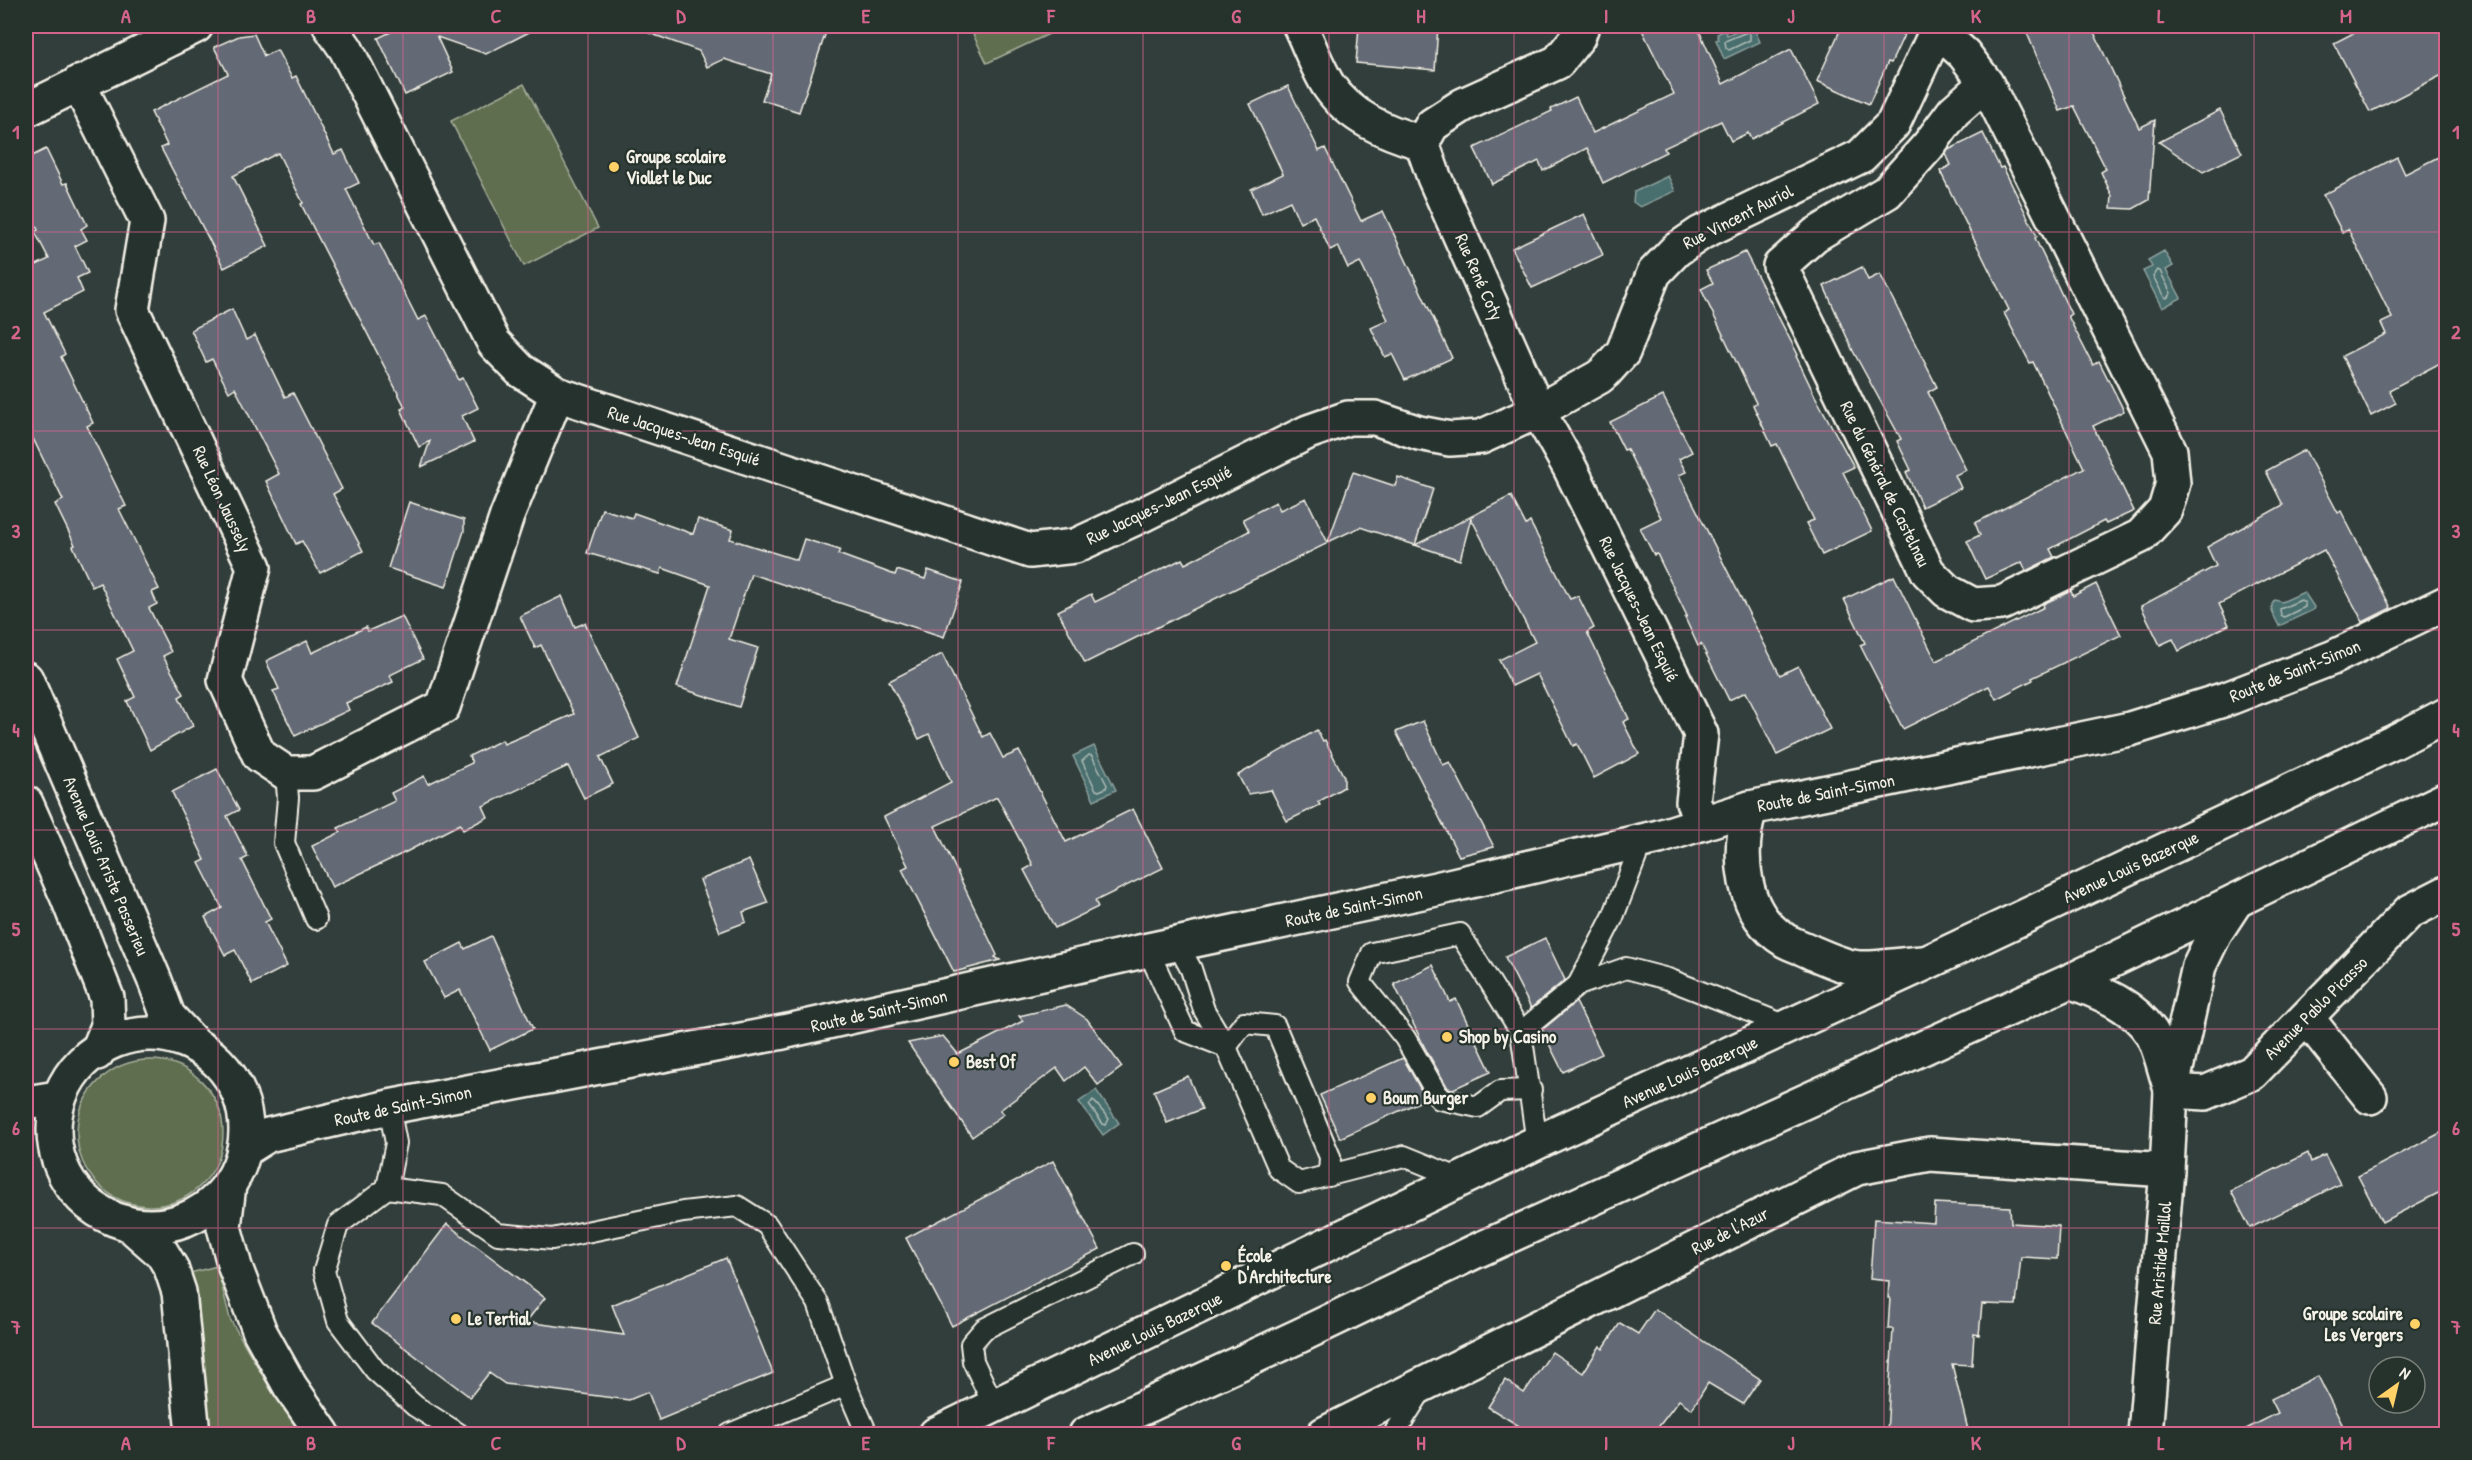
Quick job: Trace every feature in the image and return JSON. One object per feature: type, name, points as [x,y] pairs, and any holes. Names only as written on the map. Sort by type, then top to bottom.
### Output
[{"type":"street","points":[[26,110],[196,26]]},
{"type":"street","name":"Rue Jacques-Jean Esquié","points":[[330,26],[346,49],[494,343],[520,370],[557,394],[1030,551],[1075,546],[1308,432],[1348,418],[1375,418],[1419,433],[1450,439],[1481,437],[1538,411],[1570,468],[1701,734],[1693,802],[1702,823]]},
{"type":"street","points":[[1300,26],[1328,85],[1351,112],[1385,130],[1422,143],[1432,125],[1462,105],[1558,62],[1578,37],[1582,26]]},
{"type":"street","name":"Rue du Général de Castelnau","points":[[1938,28],[1964,54],[1986,83],[2170,451],[2174,483],[2164,510],[2141,536],[2002,603],[1973,605],[1947,591],[1928,572],[1780,266],[1815,235],[1887,192],[1928,146],[1954,111],[1986,83]]},
{"type":"street","name":"Rue Vincent Auriol","points":[[1538,411],[1599,377],[1623,352],[1654,273],[1676,250],[1701,233],[1861,156],[1893,124],[1938,28]]},
{"type":"street","name":"Rue Léon Jaussely","points":[[78,83],[147,221],[132,310],[254,567],[225,680],[259,754],[286,773]]},
{"type":"street","name":"Rue René Coty","points":[[1422,143],[1434,177],[1538,411]]},
{"type":"street","points":[[286,773],[313,773],[443,707],[507,516],[557,394]]},
{"type":"street","name":"Route de Saint-Simon","points":[[244,1150],[268,1135],[389,1107],[783,1032],[1425,892],[1659,837],[1750,808],[2130,729],[2229,698],[2332,658],[2446,603]]},
{"type":"street","name":"Avenue Louis Ariste Passerieu","points":[[26,679],[168,1016],[196,1046]]},
{"type":"street","name":"Avenue Louis Bazerque","points":[[936,1434],[1540,1141],[1928,962],[2392,743],[2446,715]]},
{"type":"street","points":[[1086,1434],[1476,1251],[2070,981],[2446,799]]},
{"type":"street","points":[[26,803],[67,896],[107,998],[108,1026],[96,1053]]},
{"type":"street","points":[[1750,808],[1744,829],[1743,871],[1748,889],[1762,919],[1784,940],[1821,957],[1858,968],[1928,962]]},
{"type":"street","name":"Avenue Pablo Picasso","points":[[2171,1091],[2205,1093],[2252,1072],[2409,912],[2446,893]]},
{"type":"street","name":"Rue Aristide Maillol","points":[[2145,1434],[2167,1170],[2171,1091],[2199,966],[2215,933],[2236,901]]},
{"type":"street","name":"Rue Aristide Maillol","points":[[2070,981],[2130,1009],[2152,1033],[2171,1091]]},
{"type":"street","points":[[2307,1018],[2370,1097]]},
{"type":"street","points":[[229,1185],[214,1202],[195,1215],[174,1223],[152,1226],[129,1224],[98,1212],[73,1189],[54,1153],[53,1126],[57,1098],[77,1067],[96,1053],[124,1038],[148,1034],[172,1037],[196,1046],[225,1071],[236,1088],[244,1118],[244,1150],[229,1185],[224,1227],[235,1267],[260,1332],[290,1386],[323,1434]]},
{"type":"street","points":[[26,1103],[57,1098]]},
{"type":"street","name":"Rue de l'Azur","points":[[1324,1434],[1857,1168],[1930,1154],[2167,1170]]},
{"type":"street","points":[[129,1224],[162,1253],[171,1268],[178,1292],[193,1434]]},
{"type":"lane","points":[[286,773],[288,798],[284,843],[316,919]]},
{"type":"lane","points":[[1578,985],[1613,916],[1636,857],[1632,842]]},
{"type":"lane","points":[[1531,1090],[1500,1091],[1478,1107],[1440,1099],[1405,1038],[1360,982],[1372,953],[1460,934],[1521,1032],[1531,1090],[1535,1129],[1540,1141]]},
{"type":"lane","points":[[1163,948],[1185,1031],[1226,1047]]},
{"type":"lane","points":[[1163,948],[1191,969],[1204,1010],[1226,1047],[1280,1169],[1299,1183],[1404,1156],[1463,1180]]},
{"type":"lane","points":[[1521,1032],[1578,985],[1626,968],[1668,979],[1787,1026]]},
{"type":"lane","points":[[1226,1047],[1244,1023],[1275,1026],[1330,1157],[1329,1176]]},
{"type":"lane","points":[[389,1107],[396,1143],[387,1188],[338,1226],[324,1271],[338,1321],[375,1370],[415,1406],[459,1434]]},
{"type":"lane","points":[[387,1188],[442,1195],[498,1234],[552,1239],[683,1212],[737,1206],[767,1226],[818,1303],[846,1385],[867,1434]]},
{"type":"lane","points":[[994,1406],[973,1361],[971,1344],[984,1329],[1132,1254]]},
{"type":"lane","points":[[1394,1434],[1426,1384]]},
{"type":"lane","points":[[730,1434],[846,1385]]},
{"type":"green space","points":[[969,26],[1066,26],[987,63]]},
{"type":"green space","points":[[524,84],[598,228],[524,266],[451,121]]},
{"type":"green space","points":[[150,1060],[178,1066],[201,1082],[217,1105],[223,1133],[217,1161],[201,1184],[178,1200],[150,1206],[122,1200],[99,1184],[83,1161],[77,1133],[83,1105],[99,1082],[122,1066]]},
{"type":"green space","points":[[217,1266],[230,1319],[271,1390],[303,1434],[209,1434],[190,1273]]},
{"type":"water","points":[[1753,26],[1760,42],[1724,59],[1716,40],[1719,39],[1717,34],[1725,30],[1727,35]]},
{"type":"water","points":[[1668,176],[1675,191],[1640,207],[1633,202],[1634,192]]},
{"type":"water","points":[[2164,251],[2173,266],[2166,270],[2181,298],[2162,308],[2143,271],[2152,267],[2148,260]]},
{"type":"water","points":[[2304,592],[2314,607],[2313,610],[2279,626],[2272,613],[2275,600],[2282,602]]},
{"type":"water","points":[[1094,746],[1116,790],[1094,800],[1073,756]]},
{"type":"water","points":[[1096,1090],[1119,1123],[1103,1135],[1079,1102]]},
{"type":"building","points":[[403,26],[541,26],[486,54],[437,37],[453,72],[405,95],[378,38]]},
{"type":"building","points":[[639,26],[828,26],[799,112],[762,100],[771,74],[724,59],[707,67],[699,51],[638,29]]},
{"type":"building","points":[[1359,26],[1438,26],[1435,70],[1356,63]]},
{"type":"building","points":[[1640,26],[1697,26],[1723,84],[1791,49],[1819,104],[1751,139],[1748,133],[1731,141],[1721,121],[1664,148],[1666,152],[1603,183],[1587,148],[1543,171],[1539,161],[1492,184],[1474,148],[1552,111],[1551,109],[1576,97],[1593,133],[1674,94]]},
{"type":"building","points":[[1842,26],[1883,26],[1904,35],[1891,63],[1888,62],[1869,104],[1817,81]]},
{"type":"building","points":[[2024,26],[2091,26],[2139,128],[2155,120],[2149,200],[2133,209],[2111,208],[2112,196],[2101,172],[2106,169],[2074,106],[2060,111]]},
{"type":"building","points":[[2367,26],[2446,26],[2446,73],[2370,112],[2334,43]]},
{"type":"building","points":[[254,34],[264,56],[277,50],[292,78],[296,76],[334,154],[343,150],[359,183],[346,189],[374,245],[379,243],[418,320],[426,316],[459,380],[463,378],[478,408],[462,416],[474,442],[421,467],[430,441],[419,447],[401,409],[405,407],[301,204],[303,203],[278,153],[233,176],[268,246],[224,268],[161,148],[167,145],[151,112],[228,74],[214,47],[239,36]]},
{"type":"building","points":[[1288,86],[1319,151],[1325,148],[1361,221],[1383,211],[1452,358],[1405,380],[1392,354],[1385,357],[1371,328],[1388,320],[1360,262],[1348,268],[1338,246],[1330,250],[1314,216],[1300,223],[1290,201],[1262,214],[1251,189],[1283,174],[1250,104]]},
{"type":"building","points":[[2220,110],[2242,153],[2203,172],[2159,142]]},
{"type":"building","points":[[1983,133],[2000,168],[2003,167],[2037,236],[2035,238],[2071,314],[2068,316],[2093,365],[2099,361],[2124,411],[2093,426],[2134,511],[2106,524],[2104,521],[2050,549],[2054,557],[2026,571],[2022,562],[1985,579],[1967,541],[1980,535],[1975,523],[2084,468],[2033,362],[2030,363],[2004,313],[2009,310],[1940,171],[1951,165],[1946,154],[1948,150]]},
{"type":"building","points":[[46,149],[63,184],[67,183],[87,225],[81,229],[87,240],[75,246],[88,273],[77,278],[83,292],[44,312],[65,354],[61,357],[93,423],[87,426],[126,506],[119,509],[159,589],[152,592],[157,604],[149,608],[171,652],[163,656],[184,694],[179,697],[193,726],[150,750],[127,701],[135,697],[117,659],[133,651],[100,583],[92,587],[55,504],[63,500],[26,424],[26,270],[49,259],[35,232],[38,230],[26,204],[26,159]]},
{"type":"building","points":[[2446,153],[2446,360],[2389,390],[2396,403],[2371,416],[2342,356],[2386,334],[2381,323],[2392,318],[2348,229],[2342,232],[2323,195],[2397,157],[2405,174]]},
{"type":"building","points":[[1584,214],[1603,255],[1532,288],[1512,248]]},
{"type":"building","points":[[1745,252],[1798,355],[1796,356],[1815,396],[1854,467],[1843,472],[1872,531],[1822,555],[1806,523],[1814,520],[1777,444],[1772,446],[1753,405],[1756,403],[1701,289],[1713,283],[1706,270]]},
{"type":"building","points":[[1862,267],[1868,280],[1880,274],[1937,387],[1928,392],[1966,470],[1955,475],[1961,488],[1922,507],[1906,472],[1911,470],[1897,441],[1901,439],[1853,351],[1824,286]]},
{"type":"building","points":[[232,309],[246,340],[255,335],[285,397],[293,393],[342,489],[333,494],[363,551],[320,573],[302,541],[296,544],[266,481],[279,474],[235,388],[229,392],[212,359],[206,362],[191,330]]},
{"type":"building","points":[[1663,396],[1692,452],[1679,459],[1686,472],[1679,475],[1780,675],[1798,666],[1830,729],[1777,755],[1746,692],[1729,700],[1701,644],[1698,646],[1685,618],[1687,616],[1657,554],[1654,555],[1640,528],[1661,518],[1627,449],[1624,450],[1610,422]]},
{"type":"building","points":[[2305,450],[2338,513],[2341,511],[2391,608],[2363,622],[2324,550],[2219,604],[2229,625],[2179,651],[2173,639],[2160,645],[2141,606],[2216,566],[2207,547],[2283,505],[2266,471]]},
{"type":"building","points":[[1353,472],[1395,486],[1398,477],[1433,489],[1415,545],[1360,527],[1328,542]]},
{"type":"building","points":[[1511,496],[1526,525],[1530,522],[1570,599],[1578,596],[1594,628],[1587,632],[1629,719],[1623,722],[1639,754],[1594,778],[1577,744],[1573,746],[1537,674],[1512,686],[1499,660],[1535,642],[1471,518],[1460,560],[1415,545]]},
{"type":"building","points":[[1306,498],[1328,543],[1085,663],[1058,611],[1091,594],[1095,602],[1182,559],[1185,564],[1249,531],[1243,519],[1276,502],[1280,510]]},
{"type":"building","points":[[409,502],[464,520],[464,531],[446,587],[388,568]]},
{"type":"building","points":[[602,509],[632,518],[634,513],[693,534],[698,519],[733,530],[730,539],[797,560],[804,539],[840,550],[838,554],[895,575],[897,570],[925,579],[928,570],[963,582],[944,637],[751,574],[729,639],[758,648],[739,707],[677,687],[710,585],[662,568],[660,574],[587,553]]},
{"type":"building","points":[[1894,576],[1936,661],[2044,607],[2043,604],[2071,591],[2073,596],[2096,584],[2121,635],[2032,678],[2033,680],[1996,699],[1989,686],[1903,729],[1860,645],[1865,643],[1844,599]]},
{"type":"building","points":[[562,596],[575,627],[585,623],[639,738],[600,757],[613,784],[584,798],[568,766],[483,806],[488,817],[463,830],[460,824],[332,887],[312,846],[341,832],[338,828],[395,801],[391,793],[424,776],[428,784],[472,763],[469,756],[502,740],[504,744],[574,714],[541,645],[535,648],[520,616]]},
{"type":"building","points":[[402,616],[423,659],[390,675],[393,682],[346,703],[349,710],[295,736],[273,691],[279,689],[266,661],[307,641],[312,653],[366,627],[368,631]]},
{"type":"building","points":[[942,654],[983,737],[990,733],[1003,758],[1019,751],[1066,842],[1133,809],[1163,868],[1095,901],[1098,907],[1055,928],[1024,870],[1033,865],[997,797],[935,826],[997,955],[995,957],[1000,960],[954,972],[902,869],[908,866],[884,817],[951,782],[929,734],[919,739],[889,681]]},
{"type":"building","points":[[1423,721],[1443,765],[1450,762],[1494,847],[1459,856],[1396,732]]},
{"type":"building","points":[[1317,730],[1323,741],[1325,740],[1344,777],[1344,787],[1318,802],[1320,805],[1287,821],[1271,790],[1248,794],[1238,775]]},
{"type":"building","points":[[217,769],[239,810],[227,816],[248,857],[242,860],[271,919],[265,922],[287,966],[252,984],[235,950],[225,955],[205,917],[222,908],[199,863],[205,860],[172,792]]},
{"type":"building","points":[[749,860],[768,903],[743,912],[746,922],[720,932],[700,880]]},
{"type":"building","points":[[491,936],[533,1029],[490,1050],[460,990],[444,998],[425,962],[462,943],[465,949]]},
{"type":"building","points":[[1545,938],[1565,980],[1531,1008],[1505,957]]},
{"type":"building","name":"Shop by Casino","points":[[1433,965],[1450,1002],[1456,999],[1491,1072],[1453,1089],[1448,1088],[1425,1048],[1394,984]]},
{"type":"building","points":[[1576,1002],[1602,1054],[1563,1072],[1542,1030]]},
{"type":"building","points":[[1066,1005],[1087,1019],[1122,1067],[1098,1085],[1084,1067],[1066,1081],[1057,1068],[1000,1110],[1004,1114],[972,1137],[908,1043],[943,1036],[958,1054],[1023,1021],[1019,1016]]},
{"type":"building","name":"Boum Burger","points":[[1403,1058],[1426,1099],[1340,1138],[1320,1095]]},
{"type":"building","points":[[1188,1076],[1202,1109],[1167,1123],[1154,1091]]},
{"type":"building","points":[[2446,1130],[2446,1189],[2382,1222],[2358,1176]]},
{"type":"building","points":[[2308,1153],[2311,1162],[2325,1155],[2340,1184],[2250,1228],[2231,1191]]},
{"type":"building","points":[[1053,1161],[1100,1249],[952,1326],[906,1238]]},
{"type":"building","points":[[1935,1203],[2010,1207],[2011,1223],[2059,1226],[2057,1259],[2021,1257],[2016,1305],[1982,1304],[1979,1335],[1974,1334],[1972,1365],[1952,1364],[1969,1434],[1887,1434],[1893,1329],[1888,1329],[1889,1281],[1870,1279],[1874,1219],[1934,1223]]},
{"type":"building","name":"Le Tertial","points":[[447,1224],[545,1298],[526,1322],[624,1335],[612,1305],[726,1258],[773,1373],[659,1420],[648,1392],[629,1400],[505,1384],[489,1373],[470,1397],[372,1323]]},
{"type":"building","points":[[1655,1309],[1760,1379],[1743,1404],[1708,1383],[1692,1409],[1679,1400],[1653,1434],[1532,1434],[1488,1407],[1505,1380],[1524,1393],[1552,1352],[1583,1373],[1600,1346],[1603,1349],[1620,1323],[1638,1334]]},
{"type":"building","points":[[2318,1376],[2347,1434],[2236,1434],[2278,1413],[2271,1399]]},
{"type":"place","name":"Groupe scolaire Viollet le Duc","points":[[614,167]]},
{"type":"place","name":"Shop by Casino","points":[[1447,1037]]},
{"type":"place","name":"Best Of","points":[[954,1062]]},
{"type":"place","name":"Boum Burger","points":[[1371,1098]]},
{"type":"place","name":"École D'Architecture","points":[[1226,1266]]},
{"type":"place","name":"Le Tertial","points":[[456,1319]]},
{"type":"place","name":"Groupe scolaire Les Vergers","points":[[2415,1324]]}]
